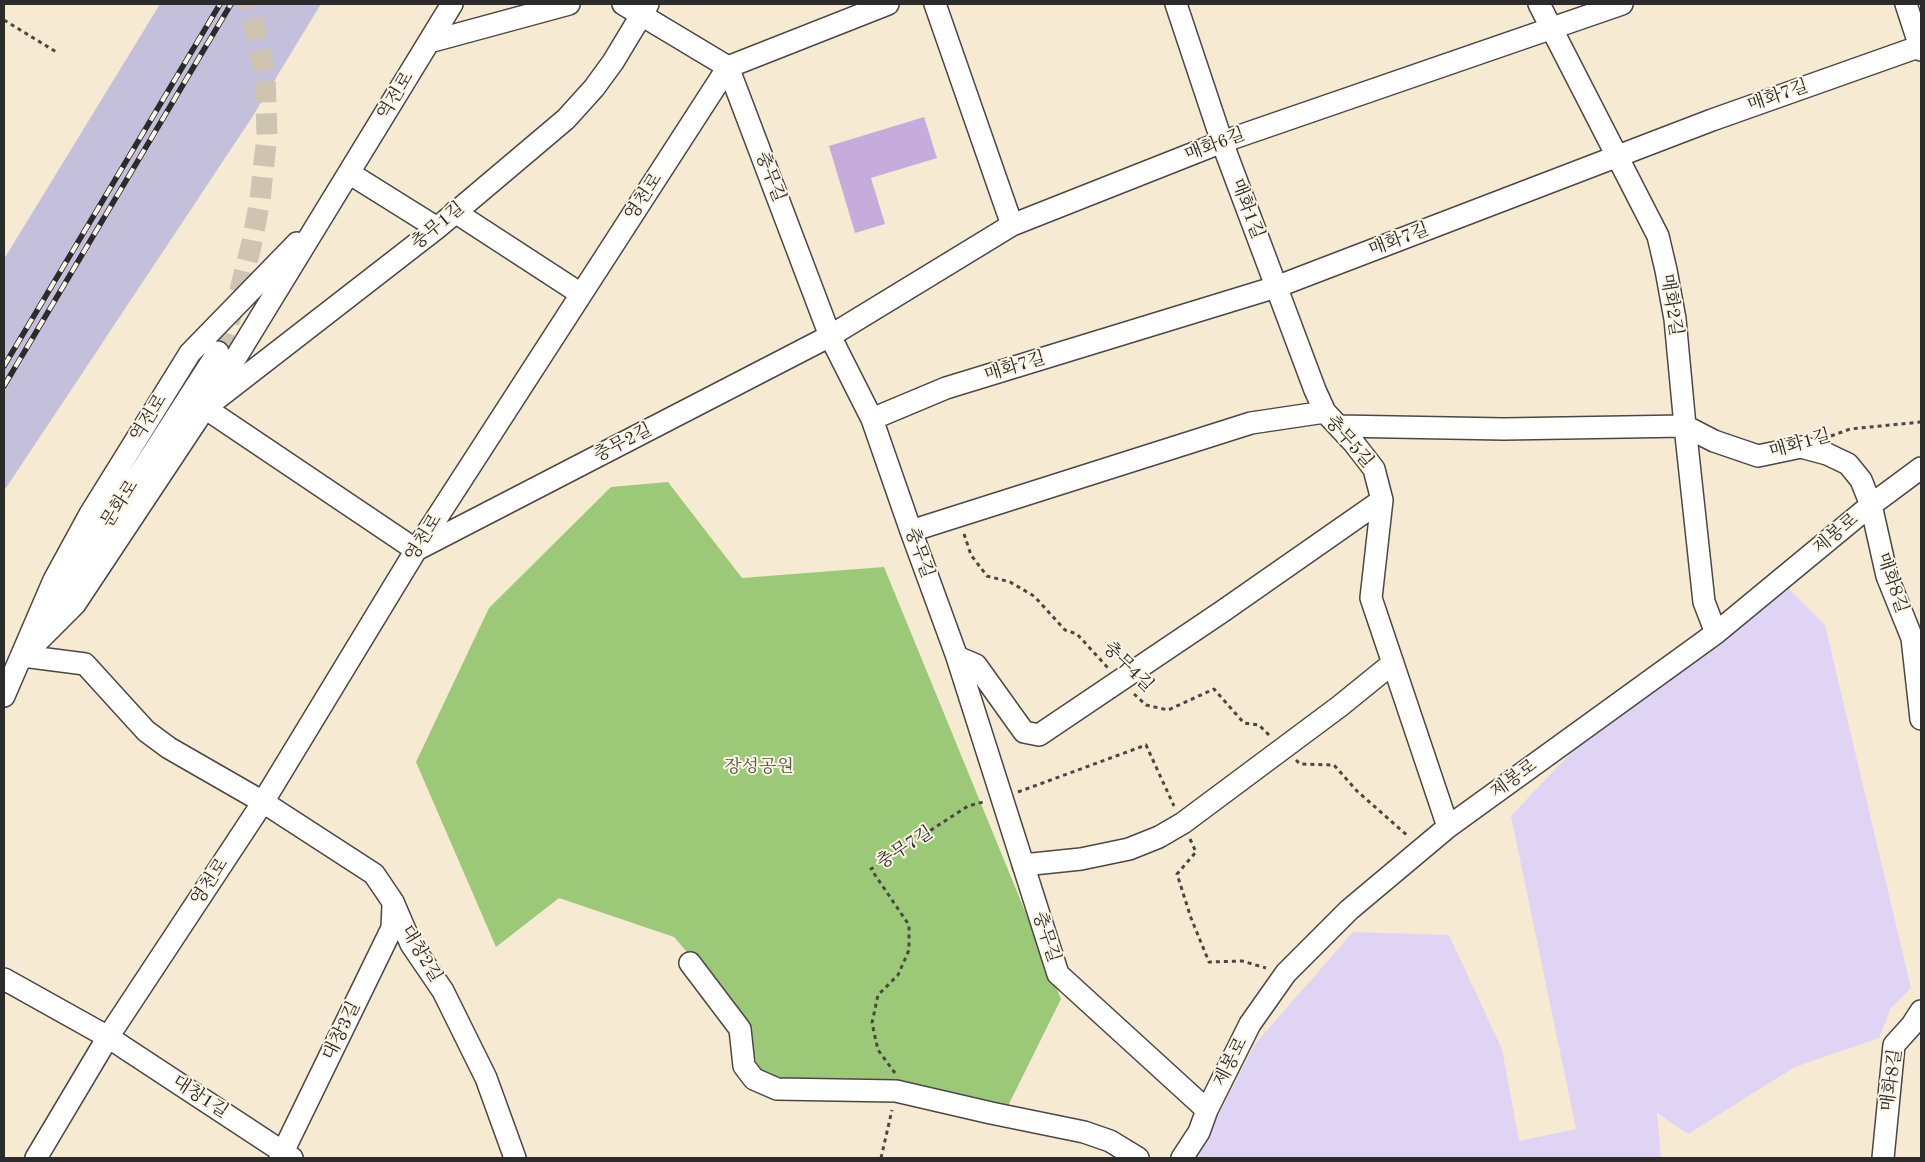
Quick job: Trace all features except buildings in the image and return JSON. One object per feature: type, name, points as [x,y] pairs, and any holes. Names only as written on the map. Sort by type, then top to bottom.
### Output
[{"type":"street","name":"역전로","points":[[23,656],[75,604],[205,408],[452,4]]},
{"type":"street","points":[[429,42],[569,4]]},
{"type":"street","points":[[623,4],[645,9],[728,67],[888,4]]},
{"type":"street","points":[[935,4],[1012,225]]},
{"type":"street","name":"매화1길","points":[[1176,4],[1222,142],[1276,287],[1332,419]]},
{"type":"street","name":"매화2길","points":[[1539,4],[1658,236],[1675,319],[1704,602],[1716,633]]},
{"type":"street","name":"매화6길","points":[[830,336],[1012,225],[1222,142],[1622,4]]},
{"type":"street","points":[[1906,4],[1921,47]]},
{"type":"street","name":"충무1길","points":[[205,408],[437,228],[566,119],[594,88],[613,62],[645,9]]},
{"type":"street","name":"매화7길","points":[[872,419],[946,388],[1276,287],[1712,120],[1921,47]]},
{"type":"street","name":"영천로","points":[[36,1158],[108,1037],[263,802],[416,550],[728,67]]},
{"type":"street","name":"충무길","points":[[728,67],[830,336],[872,419],[957,656],[1058,974],[1207,1110]]},
{"type":"street","points":[[349,173],[437,228]]},
{"type":"street","points":[[455,212],[581,294]]},
{"type":"street","name":"역전로","points":[[4,696],[23,656],[54,580],[81,530],[190,353],[324,214]]},
{"type":"street","name":"충무2길","points":[[416,550],[830,336]]},
{"type":"street","name":"문화로","points":[[23,656],[218,352]]},
{"type":"street","points":[[205,408],[416,550]]},
{"type":"street","points":[[1332,419],[1504,429],[1685,426]]},
{"type":"street","name":"충무5길","points":[[911,531],[1251,423],[1332,419],[1374,469],[1382,500],[1371,598],[1448,828]]},
{"type":"street","name":"매화1길","points":[[1685,426],[1714,441],[1758,456],[1801,447]]},
{"type":"street","name":"매화8길","points":[[1801,447],[1827,454],[1848,464],[1861,480],[1871,505],[1887,576],[1912,638],[1921,719]]},
{"type":"street","name":"제봉로","points":[[1182,1158],[1199,1132],[1207,1110],[1250,1024],[1286,973],[1349,910],[1448,828],[1716,633],[1871,505],[1921,468]]},
{"type":"street","points":[[957,656],[976,664],[1024,732],[1039,736],[1223,612],[1382,500]]},
{"type":"street","name":"대창2길","points":[[23,656],[85,664],[146,731],[168,748],[263,802],[374,874],[393,902],[411,944],[443,991],[486,1078],[515,1158]]},
{"type":"street","points":[[1023,865],[1081,859],[1129,849],[1159,837],[1183,823],[1340,706],[1393,663]]},
{"type":"street","name":"대창3길","points":[[285,1156],[392,928],[393,902]]},
{"type":"street","points":[[690,963],[740,1029],[744,1066],[754,1079],[776,1089],[896,1091],[1084,1132],[1110,1141],[1138,1158]]},
{"type":"street","name":"대창1길","points":[[4,979],[108,1037],[285,1156]]},
{"type":"street","name":"매화8길","points":[[1883,1158],[1894,1045],[1912,1025],[1921,1011]]},
{"type":"path","points":[[4,20],[58,53]]},
{"type":"path","name":"매화1길","points":[[1801,447],[1850,429],[1921,422]]},
{"type":"path","name":"충무4길","points":[[957,517],[971,555],[987,576],[1010,582],[1034,596],[1065,630],[1077,634],[1120,681],[1146,705],[1168,710],[1214,689],[1244,723],[1258,725],[1300,764],[1334,765],[1357,791],[1422,848]]},
{"type":"path","name":"충무7길","points":[[881,1158],[898,1076],[878,1050],[872,1023],[878,995],[898,975],[909,950],[909,925],[871,870],[968,806],[1002,798]]},
{"type":"shaded area","points":[[160,4],[321,4],[251,119],[4,491],[4,259]]},
{"type":"shaded area","points":[[1787,587],[1825,625],[1911,988],[1891,1008],[1879,1038],[1795,1067],[1688,1134],[1657,1113],[1661,1158],[1192,1158],[1200,1151],[1255,1044],[1353,932],[1449,935],[1502,1049],[1519,1141],[1576,1129],[1511,816],[1581,742]]},
{"type":"green space","name":"장성공원","points":[[668,482],[742,578],[884,567],[1061,999],[1003,1116],[763,1083],[741,1015],[674,937],[559,898],[496,947],[416,762],[489,608],[611,487]]},
{"type":"tunnel","points":[[218,352],[239,294],[252,242],[260,200],[267,135],[265,73],[249,4]]},
{"type":"railway","points":[[4,366],[220,4]]},
{"type":"railway","points":[[4,386],[231,4]]}]
